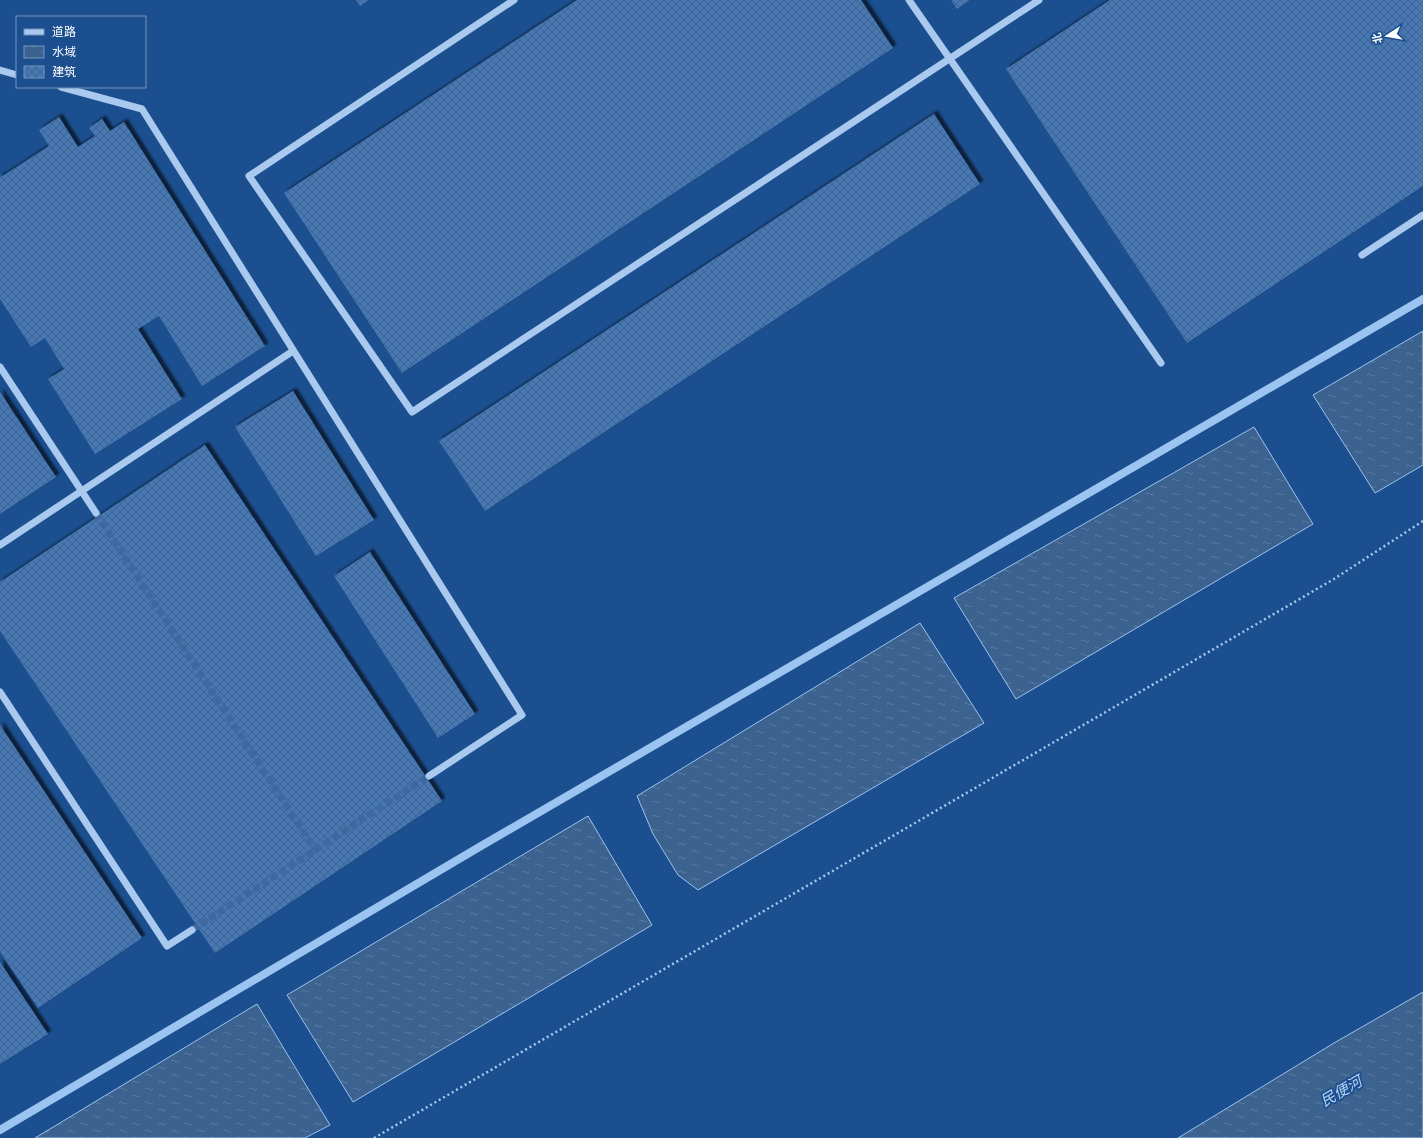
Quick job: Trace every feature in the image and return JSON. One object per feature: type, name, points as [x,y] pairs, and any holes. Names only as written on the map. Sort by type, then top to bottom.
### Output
[{"type":"lane","points":[[514,0],[249,176],[412,412],[1039,0]]},
{"type":"lane","points":[[909,0],[1161,362]]},
{"type":"lane","points":[[0,70],[16,75]]},
{"type":"lane","points":[[65,88],[142,109],[522,716],[430,776]]},
{"type":"lane","points":[[1362,255],[1423,215]]},
{"type":"lane","points":[[0,545],[293,351]]},
{"type":"lane","points":[[0,366],[96,513]]},
{"type":"lane","points":[[0,692],[167,946],[192,930]]},
{"type":"path","points":[[374,1138],[1334,579],[1423,521]]},
{"type":"water","points":[[1423,331],[1423,465],[1375,493],[1313,395]]},
{"type":"water","points":[[1254,427],[1313,524],[1016,699],[954,598]]},
{"type":"water","points":[[920,623],[984,723],[698,890],[678,875],[653,834],[637,796]]},
{"type":"water","points":[[588,816],[652,925],[353,1102],[287,995]]},
{"type":"water","name":"民便河","points":[[1423,992],[1423,1138],[1178,1138],[1334,1043]]},
{"type":"water","points":[[257,1004],[330,1125],[305,1138],[35,1138]]},
{"type":"building","points":[[356,0],[369,0],[360,6]]},
{"type":"building","points":[[577,0],[861,0],[893,48],[402,373],[284,193]]},
{"type":"building","points":[[951,0],[970,0],[957,9]]},
{"type":"building","points":[[1110,0],[1423,0],[1423,186],[1187,343],[1006,69]]},
{"type":"building","points":[[934,114],[980,184],[485,511],[439,441]]},
{"type":"building","points":[[59,117],[78,147],[95,136],[89,128],[102,119],[110,131],[124,122],[265,346],[202,386],[159,316],[138,329],[182,399],[95,454],[48,379],[64,369],[45,338],[31,347],[0,299],[0,174],[1,177],[49,146],[39,130]]},
{"type":"building","points":[[293,391],[374,520],[316,556],[235,427]]},
{"type":"building","points":[[0,392],[56,477],[0,514]]},
{"type":"building","points":[[205,445],[442,801],[215,953],[0,631],[0,582]]},
{"type":"building","points":[[370,552],[475,714],[438,738],[334,576]]},
{"type":"building","points":[[0,725],[142,938],[38,1008],[0,952]]},
{"type":"building","points":[[0,962],[48,1034],[0,1064]]},
{"type":"waterway","points":[[0,1130],[481,846],[1423,299]]},
{"type":"tunnel","points":[[96,513],[315,850]]},
{"type":"tunnel","points":[[192,930],[429,776]]}]
